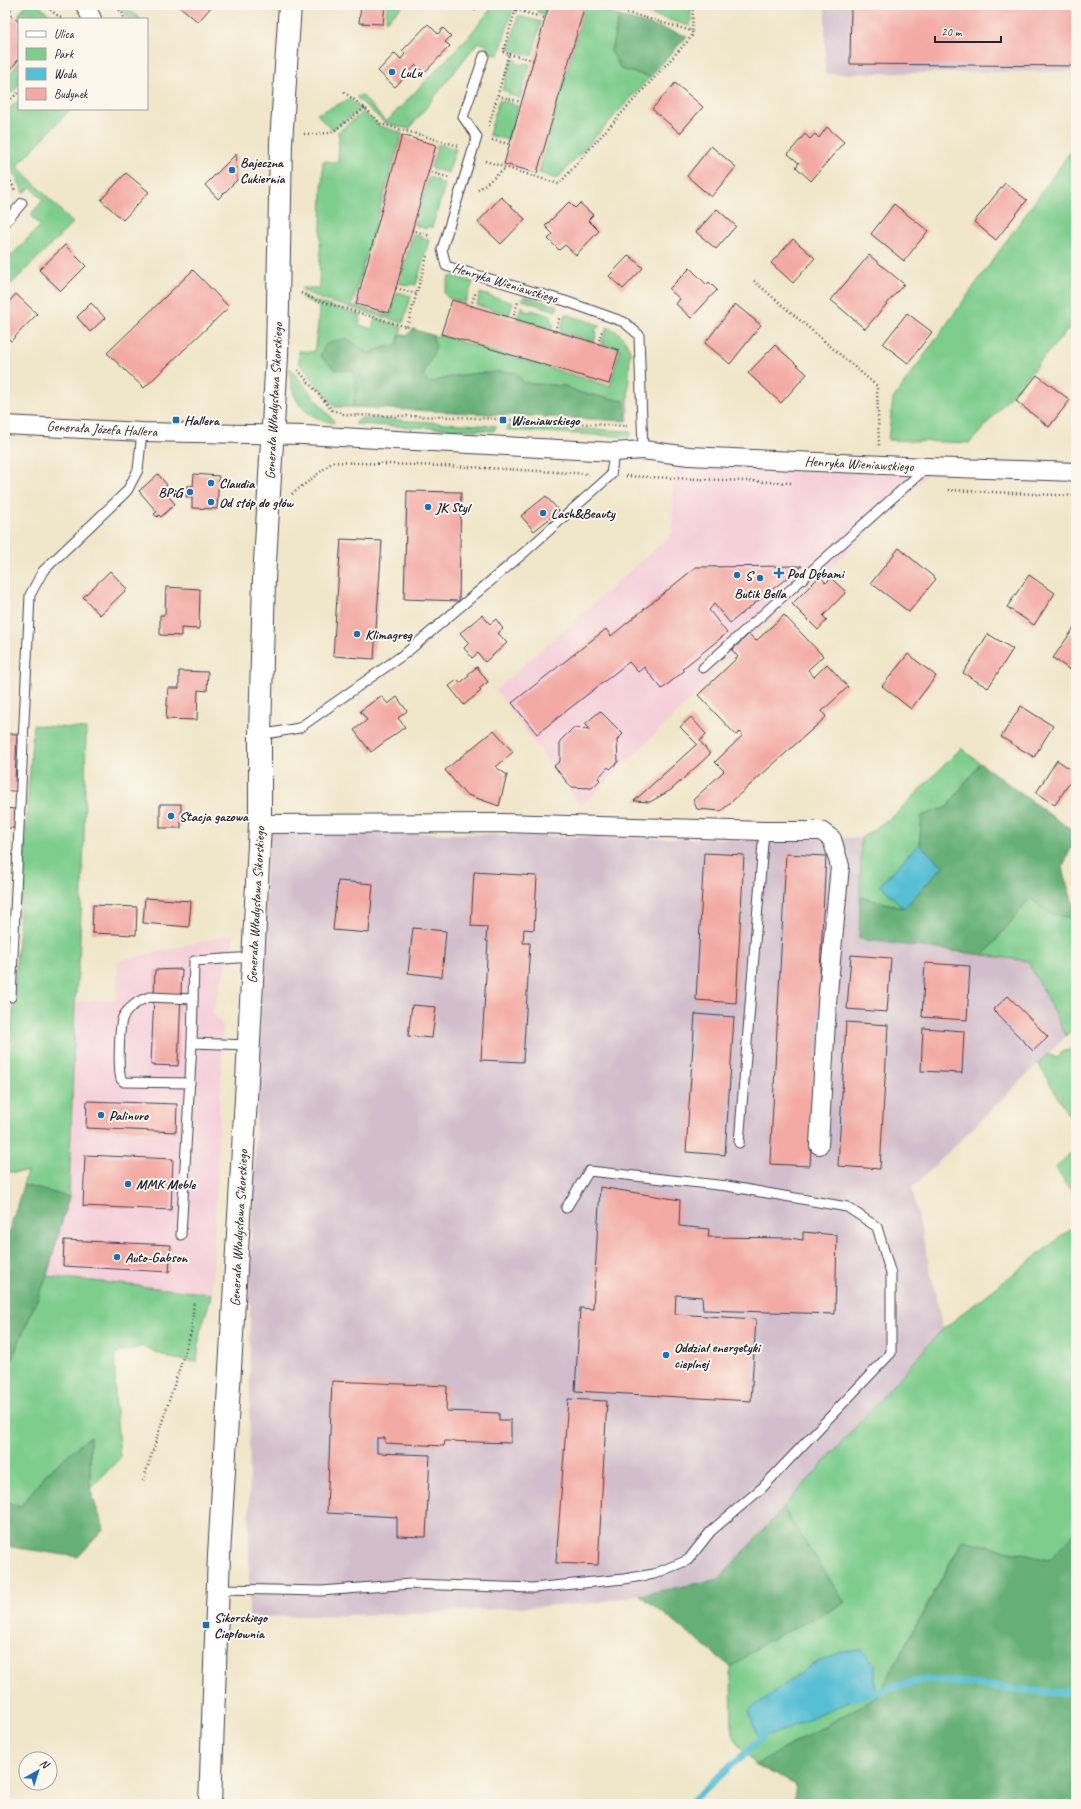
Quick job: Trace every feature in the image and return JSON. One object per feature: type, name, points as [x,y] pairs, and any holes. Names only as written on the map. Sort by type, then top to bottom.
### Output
[{"type":"street","points":[[85,5],[92,18]]},
{"type":"street","name":"Generała Władysława Sikorskiego","points":[[210,1804],[217,1589],[254,958],[260,824],[260,735],[264,579],[277,356],[281,143],[290,5]]},
{"type":"street","name":"Generała Józefa Hallera","points":[[5,425],[142,432],[272,436]]},
{"type":"street","name":"Henryka Wieniawskiego","points":[[272,436],[304,435],[614,452],[643,450],[689,456],[1076,472]]},
{"type":"street","points":[[260,824],[502,823],[764,831],[821,831],[832,839],[840,866],[827,1002],[819,1145]]},
{"type":"lane","name":"Henryka Wieniawskiego","points":[[484,56],[463,117],[477,137],[442,249],[446,266],[565,301],[624,322],[639,335],[643,450]]},
{"type":"lane","points":[[5,223],[22,203]]},
{"type":"lane","points":[[11,997],[30,595],[43,571],[127,491],[138,470],[142,432]]},
{"type":"lane","points":[[260,735],[299,728],[407,652],[526,551],[610,475],[614,452]]},
{"type":"lane","points":[[703,668],[903,486],[927,467]]},
{"type":"lane","points":[[739,1143],[764,831]]},
{"type":"lane","points":[[181,1235],[192,1043],[194,961],[254,958]]},
{"type":"lane","points":[[190,1083],[124,1082],[119,1074],[119,1062],[121,1022],[131,1008],[144,998],[150,997],[193,999]]},
{"type":"lane","points":[[192,1043],[249,1045]]},
{"type":"lane","points":[[217,1589],[321,1591],[411,1584],[533,1588],[624,1580],[654,1574],[688,1560],[711,1531],[762,1488],[890,1353],[891,1274],[877,1227],[847,1207],[726,1186],[590,1171],[566,1208]]},
{"type":"path","points":[[8,13],[14,5]]},
{"type":"path","points":[[44,5],[61,18]]},
{"type":"path","points":[[113,5],[122,12],[124,18]]},
{"type":"path","points":[[517,5],[503,52],[533,60]]},
{"type":"path","points":[[600,5],[692,31]]},
{"type":"path","points":[[480,160],[559,184],[600,136],[693,35],[693,5]]},
{"type":"path","points":[[516,10],[545,18]]},
{"type":"path","points":[[488,131],[509,54]]},
{"type":"path","points":[[344,92],[365,108],[381,124],[459,146],[457,152]]},
{"type":"path","points":[[5,104],[18,93]]},
{"type":"path","points":[[498,96],[521,102]]},
{"type":"path","points":[[304,134],[331,133],[365,108]]},
{"type":"path","points":[[486,138],[509,144]]},
{"type":"path","points":[[475,192],[506,168]]},
{"type":"path","points":[[5,171],[22,203]]},
{"type":"path","points":[[428,171],[450,178]]},
{"type":"path","points":[[448,185],[452,172]]},
{"type":"path","points":[[412,230],[433,237],[431,240]]},
{"type":"path","points":[[297,291],[316,300],[407,327],[428,254]]},
{"type":"path","points":[[754,281],[877,386],[879,465]]},
{"type":"path","points":[[396,288],[416,294]]},
{"type":"path","points":[[471,306],[476,288],[483,291]]},
{"type":"path","points":[[511,300],[525,304]]},
{"type":"path","points":[[513,319],[518,302]]},
{"type":"path","points":[[555,331],[561,310]]},
{"type":"path","points":[[553,313],[560,316]]},
{"type":"path","points":[[598,344],[602,330]]},
{"type":"path","points":[[290,496],[333,462],[343,462]]},
{"type":"path","points":[[143,1481],[191,1333],[194,1301]]},
{"type":"shaded area","points":[[825,5],[1076,5],[1076,71],[825,74]]},
{"type":"shaded area","points":[[674,461],[927,475],[860,541],[724,661],[690,700],[581,806],[496,690],[672,534]]},
{"type":"shaded area","points":[[268,830],[685,839],[861,838],[859,939],[1028,961],[1066,1036],[912,1188],[943,1329],[719,1579],[595,1603],[408,1614],[249,1617],[250,1277]]},
{"type":"shaded area","points":[[235,934],[212,1013],[223,1025],[212,1294],[47,1276],[69,1197],[75,1002],[117,1000],[118,961]]},
{"type":"green space","points":[[26,5],[38,5],[54,18],[19,18],[19,14]]},
{"type":"green space","points":[[118,5],[123,5],[140,18],[128,18]]},
{"type":"green space","points":[[387,5],[404,5],[386,21]]},
{"type":"green space","points":[[494,5],[514,5],[499,55],[486,51],[487,45],[478,42],[409,129],[385,123],[356,97],[362,95],[386,122],[469,36]]},
{"type":"green space","points":[[521,5],[547,5],[544,14],[537,12],[538,10],[531,7],[530,10],[520,7]]},
{"type":"green space","points":[[585,5],[619,16],[611,51],[621,69],[650,77],[557,179],[539,173]]},
{"type":"green space","points":[[618,5],[691,5],[690,26]]},
{"type":"green space","points":[[518,16],[541,22],[532,56],[509,49]]},
{"type":"green space","points":[[619,16],[687,36],[650,77],[621,69],[611,51]]},
{"type":"green space","points":[[512,59],[517,60],[516,63],[523,65],[524,63],[530,64],[520,98],[508,94],[509,92],[502,90]]},
{"type":"green space","points":[[18,63],[18,87],[5,98],[5,80]]},
{"type":"green space","points":[[350,99],[361,109],[332,130],[317,114]]},
{"type":"green space","points":[[499,100],[518,106],[508,140],[489,135]]},
{"type":"green space","points":[[18,101],[18,110],[70,110],[17,166],[73,223],[5,290],[5,262],[40,226],[32,217],[32,213],[43,200],[31,187],[24,193],[5,154],[5,111]]},
{"type":"green space","points":[[363,112],[380,126],[402,133],[352,305],[390,316],[397,292],[411,296],[403,323],[320,299],[302,290],[302,288],[319,288],[323,161],[338,162],[339,135],[337,133]]},
{"type":"green space","points":[[438,144],[456,149],[448,173],[431,168]]},
{"type":"green space","points":[[1076,144],[1076,320],[970,443],[888,440],[893,399]]},
{"type":"green space","points":[[429,177],[438,180],[437,182],[445,185],[432,228],[427,226],[426,229],[415,225]]},
{"type":"green space","points":[[413,234],[429,240],[416,285],[410,284],[409,286],[399,283]]},
{"type":"green space","points":[[454,276],[473,282],[465,303],[448,298],[444,293],[449,277]]},
{"type":"green space","points":[[480,293],[513,303],[509,315],[477,305]]},
{"type":"green space","points":[[301,295],[317,302],[361,315],[359,325],[372,329],[375,318],[402,327],[397,344],[368,353],[346,338],[356,390],[353,407],[335,407],[299,363],[299,351],[314,352],[319,306],[302,298]]},
{"type":"green space","points":[[524,296],[558,306],[556,311],[522,300]]},
{"type":"green space","points":[[521,307],[524,307],[523,310],[530,312],[531,310],[552,316],[550,321],[554,323],[552,330],[517,319]]},
{"type":"green space","points":[[565,314],[600,325],[595,331],[597,332],[594,342],[560,332]]},
{"type":"green space","points":[[607,327],[622,336],[630,351],[627,421],[623,401],[581,393],[565,386],[524,383],[516,372],[461,375],[430,383],[423,376],[436,347],[432,335],[438,337],[439,335],[610,386],[620,349],[602,344]]},
{"type":"green space","points":[[413,329],[432,335],[436,347],[423,376],[430,383],[462,375],[516,372],[524,383],[565,386],[581,393],[624,401],[627,421],[353,407],[356,390],[353,370],[336,370],[320,356],[326,344],[346,338],[368,353],[397,344],[400,334],[407,336]]},
{"type":"green space","points":[[290,368],[334,421],[334,423],[314,416],[300,405],[292,389]]},
{"type":"green space","points":[[361,418],[496,426],[494,431],[355,424]]},
{"type":"green space","points":[[507,426],[627,431],[632,433],[629,437],[507,430]]},
{"type":"green space","points":[[33,725],[86,729],[84,841],[79,961],[75,1002],[69,1197],[23,1185],[27,1172],[5,1172],[5,1070],[10,1052]]},
{"type":"green space","points":[[961,748],[980,763],[947,807],[922,816],[919,844],[880,885],[904,908],[860,897],[861,838],[895,815]]},
{"type":"green space","points":[[980,763],[1050,815],[1076,832],[1076,837],[1062,868],[1076,913],[1076,919],[1049,913],[1030,898],[984,955],[859,939],[860,897],[904,908],[943,866],[919,844],[922,816],[947,807]]},
{"type":"green space","points":[[1030,898],[1049,913],[1076,919],[1076,1024],[1066,1036],[1028,961],[984,955]]},
{"type":"green space","points":[[1076,1049],[1076,1128],[1038,1063],[1048,1054],[1057,1058],[1063,1051]]},
{"type":"green space","points":[[1076,1148],[1076,1197],[1055,1168]]},
{"type":"green space","points":[[23,1185],[69,1197],[47,1276],[5,1375],[5,1246]]},
{"type":"green space","points":[[1076,1225],[1076,1532],[1048,1560],[962,1540],[878,1696],[756,1765],[732,1735],[731,1667],[764,1643],[845,1603],[783,1508],[943,1329]]},
{"type":"green space","points":[[47,1276],[212,1294],[200,1332],[197,1362],[169,1358],[143,1346],[115,1354],[115,1400],[120,1458],[90,1489],[90,1436],[45,1475],[20,1507],[5,1500],[5,1375]]},
{"type":"green space","points":[[90,1436],[90,1489],[104,1529],[78,1557],[5,1546],[5,1500],[20,1507],[45,1475]]},
{"type":"green space","points":[[783,1508],[845,1603],[764,1643],[731,1667],[640,1595],[719,1579]]},
{"type":"green space","points":[[1076,1532],[1076,1804],[793,1804],[796,1785],[756,1765],[878,1696],[963,1540],[1048,1560]]},
{"type":"water","points":[[919,844],[943,866],[904,908],[880,885]]},
{"type":"water","points":[[862,1650],[875,1664],[875,1689],[808,1720],[761,1739],[753,1725],[749,1710],[812,1665],[841,1652]]},
{"type":"building","points":[[178,5],[213,5],[198,22]]},
{"type":"building","points":[[361,5],[385,5],[383,24],[359,23]]},
{"type":"building","points":[[469,5],[479,5],[475,10]]},
{"type":"building","points":[[549,5],[585,5],[537,173],[504,164]]},
{"type":"building","points":[[851,5],[1076,5],[1076,66],[850,64]]},
{"type":"building","points":[[5,11],[18,21],[18,60],[5,76]]},
{"type":"building","points":[[428,24],[438,34],[443,28],[451,36],[445,42],[450,46],[424,73],[416,65],[395,87],[378,71],[395,53],[401,59],[405,54],[402,51]]},
{"type":"building","points":[[675,83],[703,107],[680,133],[652,109]]},
{"type":"building","points":[[827,127],[844,142],[811,181],[796,167],[799,163],[788,154],[805,134],[810,139],[815,134],[819,138]]},
{"type":"building","points":[[402,135],[436,145],[389,313],[356,304]]},
{"type":"building","points":[[711,146],[736,167],[711,197],[687,176]]},
{"type":"building","points":[[236,154],[237,180],[218,199],[205,185]]},
{"type":"building","points":[[126,173],[149,192],[123,220],[101,200]]},
{"type":"building","points":[[1005,183],[1027,200],[996,240],[974,222]]},
{"type":"building","points":[[501,197],[525,219],[501,244],[478,222]]},
{"type":"building","points":[[569,202],[575,208],[580,203],[593,215],[588,220],[599,231],[576,255],[565,245],[559,250],[548,239],[553,234],[545,226]]},
{"type":"building","points":[[894,204],[928,231],[904,261],[871,234]]},
{"type":"building","points":[[717,209],[736,226],[716,249],[696,232]]},
{"type":"building","points":[[793,239],[815,258],[793,283],[771,263]]},
{"type":"building","points":[[65,245],[86,266],[61,291],[39,270]]},
{"type":"building","points":[[629,255],[643,268],[623,289],[609,276]]},
{"type":"building","points":[[869,255],[904,284],[865,329],[831,300]]},
{"type":"building","points":[[690,268],[707,285],[709,282],[717,290],[691,318],[676,304],[680,299],[669,289]]},
{"type":"building","points":[[193,270],[229,307],[144,388],[107,353]]},
{"type":"building","points":[[16,294],[37,314],[11,341],[5,336],[5,306]]},
{"type":"building","points":[[452,300],[619,350],[609,384],[441,334]]},
{"type":"building","points":[[91,303],[105,318],[90,332],[77,317]]},
{"type":"building","points":[[735,304],[761,325],[730,364],[705,343]]},
{"type":"building","points":[[907,313],[932,332],[908,363],[883,344]]},
{"type":"building","points":[[775,345],[807,374],[781,403],[748,373]]},
{"type":"building","points":[[1037,375],[1070,400],[1049,427],[1016,401]]},
{"type":"building","points":[[158,474],[167,485],[162,489],[175,504],[161,517],[159,515],[157,517],[154,514],[157,512],[139,491]]},
{"type":"building","points":[[194,474],[219,476],[217,509],[192,508],[192,497],[186,497],[187,486],[193,486]]},
{"type":"building","points":[[407,491],[461,492],[459,601],[404,599]]},
{"type":"building","points":[[546,496],[559,511],[534,531],[521,516]]},
{"type":"building","points":[[341,539],[382,541],[374,659],[333,656]]},
{"type":"building","points":[[899,548],[936,579],[909,612],[871,583]]},
{"type":"building","points":[[802,566],[730,623],[714,604],[709,610],[727,633],[682,669],[684,671],[662,689],[644,667],[638,672],[629,662],[537,734],[512,703],[606,629],[611,636],[696,567]]},
{"type":"building","points":[[110,571],[127,589],[100,615],[83,597]]},
{"type":"building","points":[[1029,575],[1055,593],[1034,625],[1007,607]]},
{"type":"building","points":[[820,576],[826,583],[831,578],[846,592],[823,616],[827,620],[818,630],[792,604]]},
{"type":"building","points":[[166,587],[200,589],[199,629],[181,628],[181,636],[160,635],[160,615],[165,615]]},
{"type":"building","points":[[482,615],[490,624],[496,619],[503,629],[498,633],[507,643],[485,662],[478,653],[472,658],[464,648],[469,643],[460,633]]},
{"type":"building","points":[[784,615],[823,656],[808,670],[814,677],[827,664],[848,687],[822,711],[826,717],[721,811],[697,809],[693,800],[724,771],[715,762],[743,735],[740,732],[736,735],[698,695],[738,657],[732,650],[749,634],[756,641]]},
{"type":"building","points":[[1076,625],[1076,674],[1053,658]]},
{"type":"building","points":[[988,634],[1013,649],[988,688],[963,673]]},
{"type":"building","points":[[908,654],[936,676],[911,709],[882,686]]},
{"type":"building","points":[[477,667],[488,682],[479,689],[481,691],[464,705],[449,686],[457,680],[460,683]]},
{"type":"building","points":[[179,671],[208,672],[207,691],[198,690],[197,720],[166,719],[168,688],[179,688]]},
{"type":"building","points":[[381,696],[388,704],[397,697],[407,711],[398,718],[405,727],[371,752],[354,730],[367,720],[360,711]]},
{"type":"building","points":[[1021,706],[1053,726],[1034,757],[1001,737]]},
{"type":"building","points":[[600,711],[623,734],[617,740],[618,762],[610,769],[608,767],[598,778],[600,780],[592,788],[571,787],[554,766],[560,761],[560,741],[573,728],[590,729],[585,724]]},
{"type":"building","points":[[691,717],[706,734],[700,741],[710,754],[671,790],[650,802],[634,801],[697,744],[680,727]]},
{"type":"building","points":[[494,730],[513,752],[496,767],[507,775],[499,806],[465,794],[445,770]]},
{"type":"building","points":[[5,734],[17,734],[15,781],[19,782],[18,791],[5,791]]},
{"type":"building","points":[[1057,760],[1076,773],[1055,805],[1036,793]]},
{"type":"building","name":"Stacja gazowa","points":[[160,804],[181,804],[181,828],[160,828]]},
{"type":"building","points":[[5,808],[15,809],[14,828],[5,828]]},
{"type":"building","points":[[704,853],[744,855],[736,1003],[696,1000]]},
{"type":"building","points":[[786,854],[826,856],[810,1166],[770,1164]]},
{"type":"building","points":[[474,872],[537,876],[534,930],[524,929],[523,943],[530,943],[523,1062],[481,1060],[488,941],[486,941],[487,927],[471,926]]},
{"type":"building","points":[[338,881],[373,884],[369,933],[333,930]]},
{"type":"building","points":[[145,898],[191,901],[189,927],[143,923]]},
{"type":"building","points":[[93,905],[137,907],[136,935],[92,933]]},
{"type":"building","points":[[413,928],[446,931],[442,977],[408,973]]},
{"type":"building","points":[[851,955],[891,958],[887,1012],[847,1009]]},
{"type":"building","points":[[925,963],[970,966],[967,1020],[922,1017]]},
{"type":"building","points":[[182,969],[178,1066],[151,1065],[155,970]]},
{"type":"building","points":[[1008,996],[1048,1037],[1033,1051],[993,1010]]},
{"type":"building","points":[[412,1005],[436,1007],[432,1038],[408,1036]]},
{"type":"building","points":[[695,1014],[734,1017],[725,1155],[686,1152]]},
{"type":"building","points":[[846,1022],[888,1025],[880,1169],[838,1166]]},
{"type":"building","points":[[923,1028],[964,1031],[962,1073],[921,1071]]},
{"type":"building","points":[[87,1101],[177,1104],[176,1132],[86,1128]]},
{"type":"building","points":[[85,1155],[173,1159],[171,1210],[83,1206]]},
{"type":"building","points":[[600,1187],[680,1200],[679,1226],[709,1229],[708,1237],[790,1238],[803,1240],[803,1232],[837,1235],[835,1314],[703,1310],[702,1297],[676,1295],[675,1314],[756,1319],[751,1401],[575,1391],[580,1308],[593,1309]]},
{"type":"building","points":[[64,1240],[171,1245],[169,1272],[63,1266]]},
{"type":"building","points":[[332,1381],[447,1386],[446,1411],[499,1413],[499,1420],[511,1420],[511,1443],[445,1441],[444,1446],[385,1443],[385,1438],[377,1438],[377,1453],[430,1455],[426,1537],[397,1536],[397,1517],[327,1513]]},
{"type":"building","points":[[568,1399],[607,1401],[598,1565],[556,1563]]},
{"type":"waterway","points":[[852,1698],[927,1679],[1052,1693],[1076,1691]]},
{"type":"waterway","points":[[689,1804],[767,1733]]},
{"type":"place","name":"LuLu","points":[[392,72]]},
{"type":"place","name":"Bajeczna Cukiernia","points":[[232,170]]},
{"type":"place","name":"Hallera","points":[[176,420]]},
{"type":"place","name":"Wieniawskiego","points":[[503,420]]},
{"type":"place","name":"Claudia","points":[[211,483]]},
{"type":"place","name":"BPiG","points":[[190,492]]},
{"type":"place","name":"Od stóp do głów","points":[[211,502]]},
{"type":"place","name":"JK Styl","points":[[428,507]]},
{"type":"place","name":"Lash&Beauty","points":[[543,513]]},
{"type":"place","name":"Pod Dębami","points":[[779,573]]},
{"type":"place","name":"S","points":[[737,575]]},
{"type":"place","name":"Butik Bella","points":[[760,578]]},
{"type":"place","name":"Klimagreg","points":[[357,634]]},
{"type":"place","name":"Stacja gazowa","points":[[171,816]]},
{"type":"place","name":"Palinuro","points":[[101,1115]]},
{"type":"place","name":"MMK Meble","points":[[128,1184]]},
{"type":"place","name":"Auto-Gabson","points":[[117,1257]]},
{"type":"place","name":"Oddział energetyki cieplnej","points":[[666,1355]]},
{"type":"place","name":"Sikorskiego Ciepłownia","points":[[206,1625]]}]
